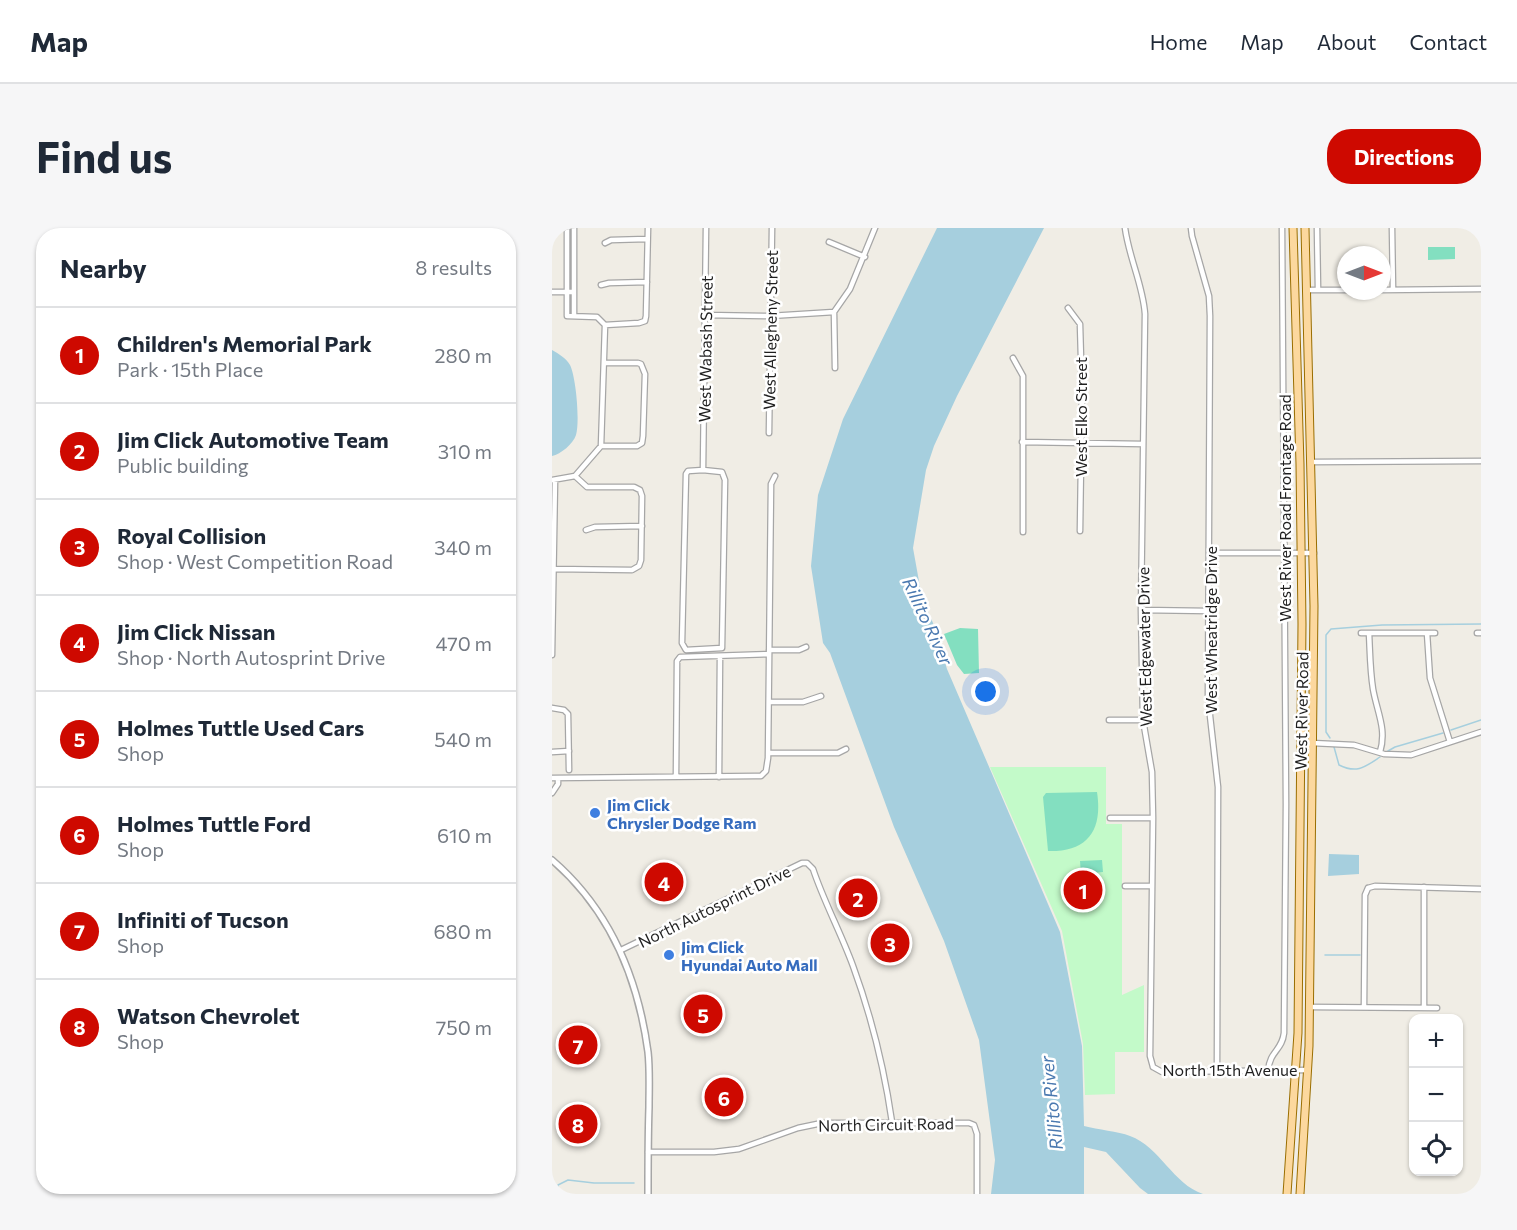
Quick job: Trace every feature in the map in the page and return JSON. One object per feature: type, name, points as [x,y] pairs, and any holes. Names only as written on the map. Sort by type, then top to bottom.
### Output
[{"type":"main road","name":"West River Road","points":[[1287,1194],[1296,1070],[1303,553],[1293,228]]},
{"type":"main road","name":"West River Road","points":[[1300,1194],[1308,1070],[1314,552],[1305,228]]},
{"type":"street","points":[[552,655],[554,480],[575,476],[602,446],[605,363],[605,325],[597,317],[567,316],[567,228]]},
{"type":"street","points":[[574,228],[574,316]]},
{"type":"street","points":[[605,325],[645,321],[648,228]]},
{"type":"street","name":"West Wabash Street","points":[[703,470],[706,228]]},
{"type":"street","name":"West Allegheny Street","points":[[769,433],[772,228]]},
{"type":"street","points":[[835,368],[834,312],[850,289],[875,228]]},
{"type":"street","name":"West Edgewater Drive","points":[[1125,228],[1145,310],[1141,610],[1143,720],[1152,772],[1150,1056],[1153,1067]]},
{"type":"street","name":"West Wheatridge Drive","points":[[1191,228],[1209,296],[1210,316],[1208,698],[1218,787],[1217,1071]]},
{"type":"street","name":"West River Road Frontage Road","points":[[1268,1071],[1269,1059],[1282,1043],[1284,1033],[1286,804],[1282,228]]},
{"type":"street","points":[[1317,228],[1318,290]]},
{"type":"street","points":[[1392,228],[1393,290],[1481,290]]},
{"type":"street","points":[[605,243],[611,240],[647,238]]},
{"type":"street","points":[[829,242],[865,257]]},
{"type":"street","points":[[601,285],[647,282]]},
{"type":"street","points":[[1306,290],[1337,290]]},
{"type":"street","points":[[552,292],[574,292]]},
{"type":"street","name":"West Elko Street","points":[[1068,308],[1080,324],[1082,393],[1080,531]]},
{"type":"street","points":[[705,315],[770,316],[834,312]]},
{"type":"street","points":[[1013,358],[1023,376],[1023,532]]},
{"type":"street","points":[[602,446],[638,446],[642,443],[643,436],[645,374],[643,367],[638,363],[605,363]]},
{"type":"street","points":[[1023,442],[1143,444]]},
{"type":"street","points":[[1312,462],[1481,461]]},
{"type":"street","points":[[703,470],[722,472],[725,480],[722,648],[686,650],[682,643],[686,474],[688,471],[703,470]]},
{"type":"street","points":[[553,569],[632,570],[639,566],[641,560],[642,496],[640,490],[634,487],[588,487],[575,476]]},
{"type":"street","points":[[552,793],[558,784],[555,778],[732,777],[755,776],[766,771],[769,702],[771,483],[775,476]]},
{"type":"street","points":[[586,530],[596,527],[642,526]]},
{"type":"street","points":[[1209,553],[1314,552]]},
{"type":"street","points":[[1141,610],[1209,610]]},
{"type":"street","points":[[1361,633],[1435,633]]},
{"type":"street","points":[[1369,633],[1371,677],[1383,729],[1383,744],[1380,752]]},
{"type":"street","points":[[1427,633],[1430,678],[1450,742]]},
{"type":"street","points":[[675,777],[677,661],[680,657],[799,650],[806,647]]},
{"type":"street","points":[[718,777],[720,656]]},
{"type":"street","points":[[769,702],[803,702],[821,696]]},
{"type":"street","points":[[552,708],[564,710],[568,714],[569,770]]},
{"type":"street","points":[[1109,720],[1143,720]]},
{"type":"street","points":[[1312,743],[1354,745],[1390,755],[1411,755],[1481,732]]},
{"type":"street","points":[[768,753],[838,753],[846,749]]},
{"type":"street","points":[[552,752],[569,751]]},
{"type":"street","points":[[1110,818],[1153,818]]},
{"type":"street","points":[[552,860],[579,886],[602,918],[621,950],[639,1002],[648,1054],[648,1194]]},
{"type":"street","name":"North Autosprint Drive","points":[[621,950],[801,863],[807,863],[813,869],[852,963],[874,1025],[892,1122]]},
{"type":"street","points":[[1125,886],[1152,886]]},
{"type":"street","points":[[1364,1006],[1367,886],[1481,889]]},
{"type":"street","points":[[1424,887],[1424,1008]]},
{"type":"street","points":[[1309,1007],[1437,1008]]},
{"type":"street","points":[[1147,1071],[1153,1067]]},
{"type":"street","name":"North 15th Avenue","points":[[1153,1067],[1162,1071],[1308,1070]]},
{"type":"street","name":"North Circuit Road","points":[[648,1152],[722,1152],[739,1149],[798,1128],[822,1123],[969,1123],[974,1125],[977,1134],[977,1194]]},
{"type":"green space","points":[[1428,247],[1455,247],[1455,259],[1428,260]]},
{"type":"green space","points":[[960,628],[978,629],[979,673],[964,674],[957,665],[944,634]]},
{"type":"green space","points":[[990,767],[1106,767],[1106,824],[1122,824],[1122,995],[1144,985],[1144,1052],[1115,1052],[1115,1094],[1085,1095],[1083,1044],[1062,931]]},
{"type":"green space","points":[[1097,792],[1097,818],[1089,836],[1073,848],[1048,851],[1043,797],[1046,793]]},
{"type":"green space","points":[[1102,860],[1103,872],[1081,874],[1080,861]]},
{"type":"water","name":"Rillito River","points":[[937,228],[1044,228],[957,396],[934,446],[926,470],[913,548],[922,598],[933,623],[947,669],[1060,932],[1082,1046],[1084,1126],[1125,1134],[1141,1141],[1183,1182],[1203,1194],[1148,1194],[1106,1152],[1084,1147],[1084,1194],[991,1194],[995,1160],[979,1040],[944,941],[894,827],[830,653],[823,643],[811,566],[818,495],[843,419]]},
{"type":"water","points":[[552,350],[570,365],[576,389],[578,420],[576,435],[572,442],[563,451],[552,456]]},
{"type":"water","points":[[1329,854],[1359,855],[1359,874],[1328,876]]},
{"type":"waterway","points":[[1330,738],[1326,732],[1326,635],[1331,629],[1382,625],[1481,624]]},
{"type":"waterway","points":[[1451,730],[1481,720]]},
{"type":"waterway","points":[[1388,751],[1443,733]]},
{"type":"waterway","points":[[1334,747],[1339,765],[1345,768],[1356,769],[1380,757]]},
{"type":"waterway","points":[[1325,955],[1360,955]]},
{"type":"waterway","points":[[556,1194],[558,1185],[568,1180],[594,1183],[634,1183]]},
{"type":"place","name":"Jim Click Chrysler Dodge Ram","points":[[595,813]]},
{"type":"place","name":"Jim Click Nissan","points":[[664,882]]},
{"type":"place","name":"Children's Memorial Park","points":[[1083,890]]},
{"type":"place","name":"Jim Click Automotive Team","points":[[858,898]]},
{"type":"place","name":"Royal Collision","points":[[890,943]]},
{"type":"place","name":"Jim Click Hyundai Auto Mall","points":[[669,955]]},
{"type":"place","name":"Holmes Tuttle Used Cars","points":[[703,1014]]},
{"type":"place","name":"Infiniti of Tucson","points":[[578,1045]]},
{"type":"place","name":"Holmes Tuttle Ford","points":[[724,1097]]},
{"type":"place","name":"Watson Chevrolet","points":[[578,1124]]}]
